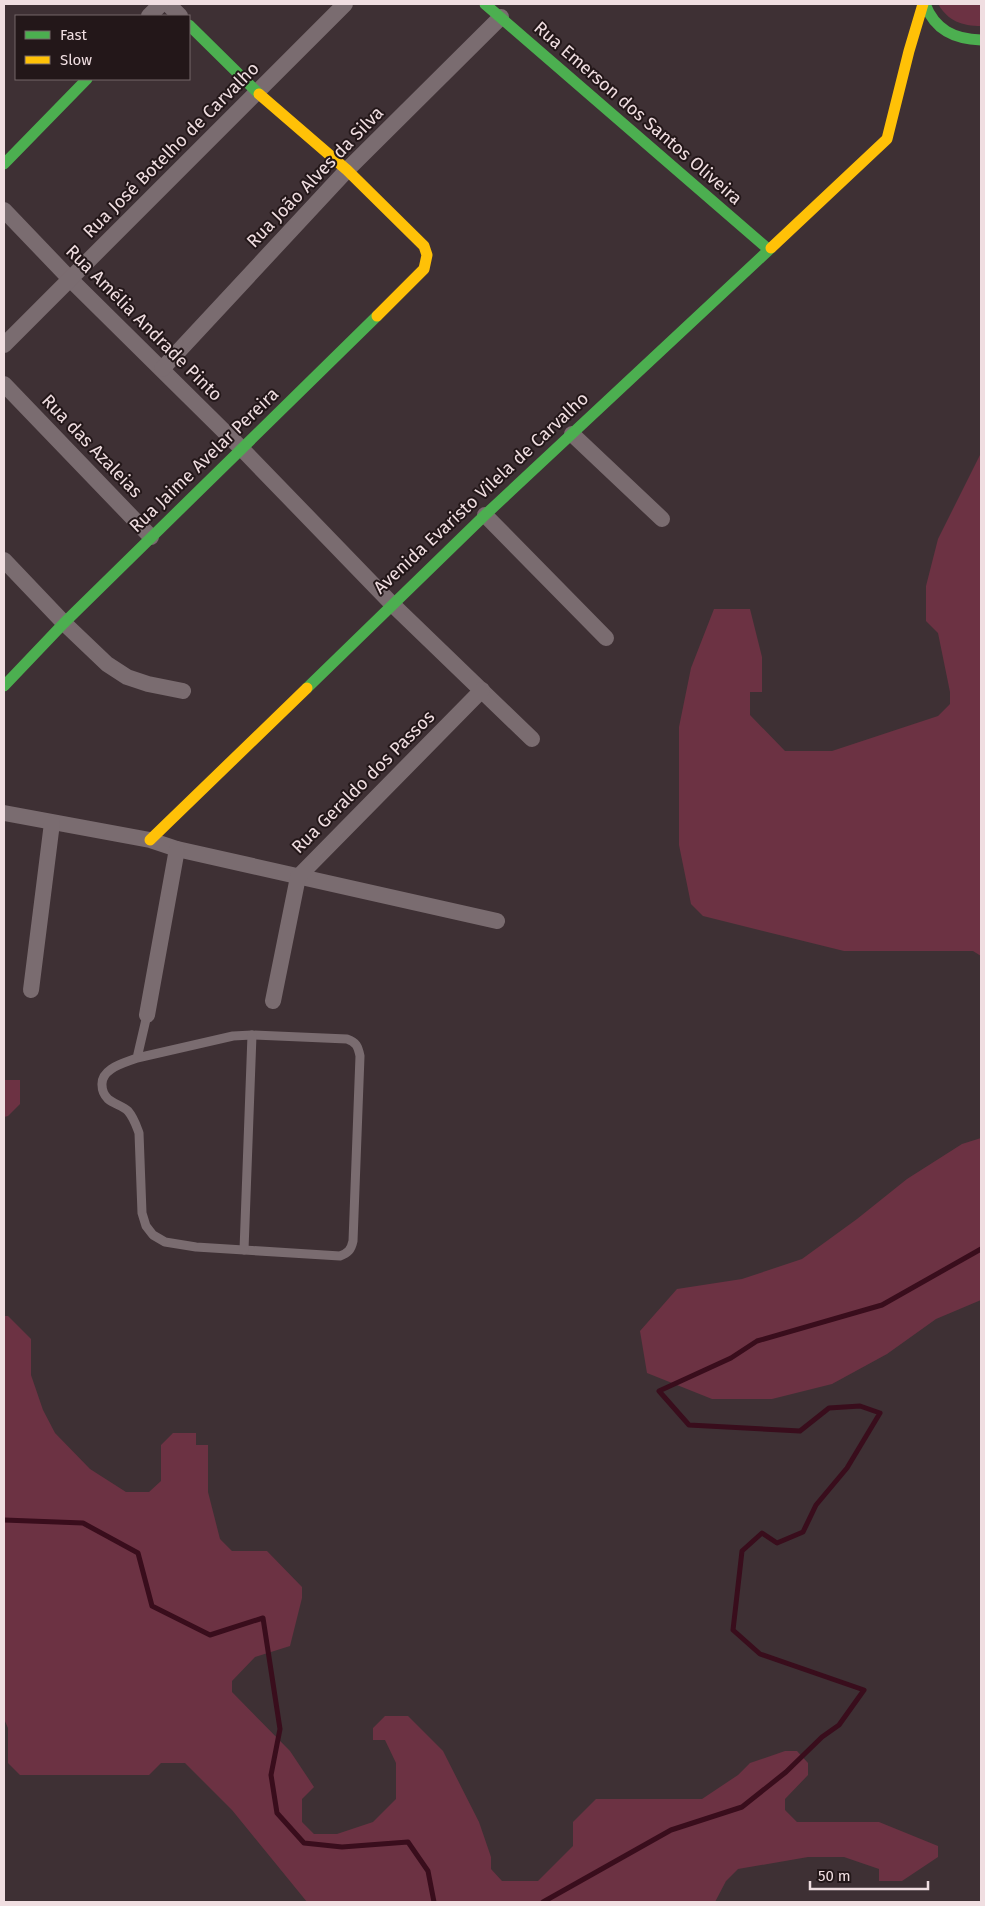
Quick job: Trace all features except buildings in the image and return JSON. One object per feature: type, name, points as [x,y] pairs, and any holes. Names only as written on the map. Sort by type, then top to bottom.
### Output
[{"type":"street","points":[[149,15],[161,4]]},
{"type":"street","points":[[168,4],[179,15]]},
{"type":"street","name":"Rua José Botelho de Carvalho","points":[[4,345],[346,4]]},
{"type":"street","name":"Rua Emerson dos Santos Oliveira","points":[[486,4],[768,249]]},
{"type":"street","points":[[924,4],[932,20],[953,37],[968,41],[981,40]]},
{"type":"street","name":"Avenida Evaristo Vilela de Carvalho","points":[[150,840],[485,515],[887,139],[909,51],[924,4]]},
{"type":"street","name":"Rua João Alves da Silva","points":[[162,369],[348,170],[501,17]]},
{"type":"street","points":[[190,25],[258,93],[348,170]]},
{"type":"street","points":[[909,51],[940,28]]},
{"type":"street","points":[[4,164],[86,80]]},
{"type":"street","name":"Rua Jaime Avelar Pereira","points":[[4,686],[151,536],[424,269],[428,260],[427,250],[422,242],[348,170]]},
{"type":"street","name":"Rua Amélia Andrade Pinto","points":[[4,210],[70,279],[242,449],[392,604],[532,740]]},
{"type":"street","name":"Rua das Azaleias","points":[[4,384],[151,536]]},
{"type":"street","points":[[572,434],[662,519]]},
{"type":"street","points":[[485,515],[606,638]]},
{"type":"street","points":[[4,560],[64,623],[107,664],[127,677],[148,684],[183,690]]},
{"type":"street","name":"Rua Geraldo dos Passos","points":[[273,1001],[298,876],[482,690]]},
{"type":"street","points":[[4,813],[150,840],[177,849],[498,921]]},
{"type":"street","points":[[31,990],[52,823]]},
{"type":"street","points":[[147,1016],[177,849]]},
{"type":"lane","points":[[137,1058],[147,1016]]},
{"type":"lane","points":[[244,1250],[252,1035]]},
{"type":"lane","points":[[252,1035],[347,1039],[354,1041],[358,1047],[360,1056],[353,1241],[347,1254],[340,1256],[196,1247],[166,1242],[153,1235],[146,1226],[142,1213],[139,1133],[135,1120],[127,1110],[107,1098],[102,1091],[102,1081],[105,1074],[115,1067],[137,1058],[233,1036],[252,1035]]},
{"type":"shaded area","points":[[938,4],[981,4],[981,26],[962,24],[956,21],[946,15]]},
{"type":"shaded area","points":[[981,453],[981,956],[973,951],[844,951],[703,916],[691,904],[679,845],[679,727],[691,668],[714,609],[750,609],[762,657],[762,692],[750,692],[750,715],[785,751],[832,751],[938,716],[950,704],[950,692],[938,633],[926,621],[926,586],[938,539]]},
{"type":"shaded area","points":[[4,1080],[20,1080],[20,1104],[8,1116],[4,1117]]},
{"type":"shaded area","points":[[981,1138],[981,1300],[936,1319],[887,1354],[832,1384],[772,1399],[712,1399],[647,1373],[640,1331],[677,1289],[742,1279],[802,1259],[857,1219],[907,1179],[962,1144]]},
{"type":"shaded area","points":[[4,1316],[8,1316],[31,1339],[31,1375],[43,1410],[55,1433],[90,1469],[126,1492],[149,1492],[161,1481],[161,1445],[173,1433],[196,1433],[196,1445],[208,1445],[208,1492],[220,1539],[232,1551],[267,1551],[302,1587],[302,1598],[290,1646],[255,1657],[232,1681],[232,1692],[290,1751],[314,1787],[302,1799],[302,1822],[314,1834],[337,1834],[373,1822],[396,1799],[396,1763],[385,1740],[373,1740],[373,1728],[385,1716],[408,1716],[443,1751],[479,1822],[491,1857],[491,1869],[502,1881],[538,1881],[573,1846],[573,1822],[596,1799],[702,1799],[738,1775],[750,1763],[785,1751],[797,1751],[808,1763],[808,1775],[785,1799],[785,1810],[797,1822],[879,1822],[938,1846],[938,1857],[902,1881],[879,1881],[879,1869],[844,1857],[808,1857],[738,1869],[726,1881],[715,1902],[307,1902],[232,1810],[185,1763],[161,1763],[149,1775],[20,1775],[8,1763],[8,1728],[4,1719]]},
{"type":"waterway","points":[[543,1902],[671,1830],[742,1807],[786,1772],[822,1737],[839,1725],[864,1690],[760,1654],[733,1630],[742,1551],[762,1533],[777,1543],[803,1532],[816,1505],[847,1468],[880,1413],[860,1406],[829,1408],[800,1431],[689,1425],[659,1391],[731,1358],[757,1341],[882,1305],[981,1249]]},
{"type":"waterway","points":[[4,1520],[83,1523],[138,1553],[152,1606],[210,1635],[263,1618],[280,1729],[271,1775],[277,1813],[304,1843],[342,1847],[408,1842],[428,1871],[434,1902]]},
{"type":"traffic: fast","points":[[485,4],[768,249]]},
{"type":"traffic: fast","points":[[925,4],[929,13],[940,27],[962,38],[981,40]]},
{"type":"traffic: fast","points":[[190,26],[259,94]]},
{"type":"traffic: fast","points":[[4,164],[86,80]]},
{"type":"traffic: fast","points":[[307,688],[485,515],[771,248]]},
{"type":"traffic: fast","points":[[4,686],[64,623],[377,316]]},
{"type":"traffic: slow","points":[[771,248],[887,139],[923,4]]},
{"type":"traffic: slow","points":[[259,94],[347,170],[424,246],[427,255],[424,269],[377,316]]},
{"type":"traffic: slow","points":[[150,840],[307,688]]}]
